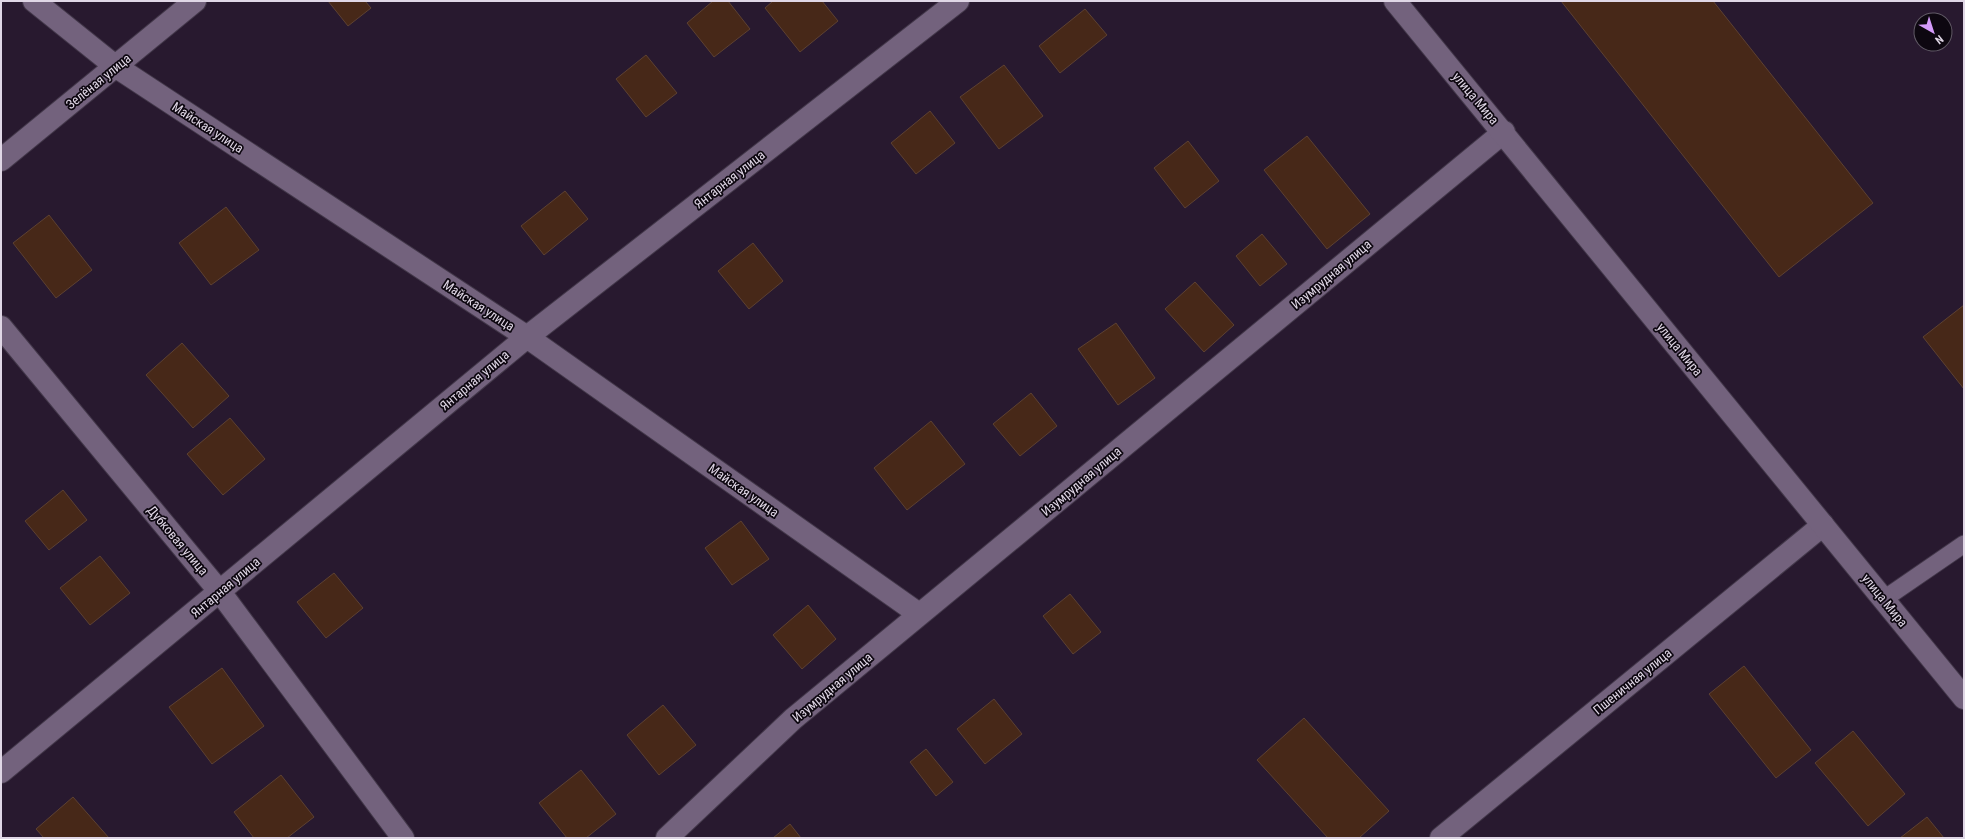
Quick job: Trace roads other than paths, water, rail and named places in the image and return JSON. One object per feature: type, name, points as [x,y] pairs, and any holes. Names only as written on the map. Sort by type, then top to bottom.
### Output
[{"type":"street","name":"Майская улица","points":[[34,1],[115,66],[527,337],[919,614]]},
{"type":"street","name":"Зелёная улица","points":[[1,160],[195,1]]},
{"type":"street","name":"Янтарная улица","points":[[1,772],[527,337],[958,1]]},
{"type":"street","name":"улица Мира","points":[[1395,1],[1504,132],[1964,698]]},
{"type":"street","name":"Изумрудная улица","points":[[667,838],[793,719],[1504,132]]},
{"type":"street","name":"Дубковая улица","points":[[1,327],[220,592],[403,838]]},
{"type":"street","name":"Пшеничная улица","points":[[1441,838],[1823,525]]},
{"type":"lane","points":[[1884,599],[1964,544]]}]
